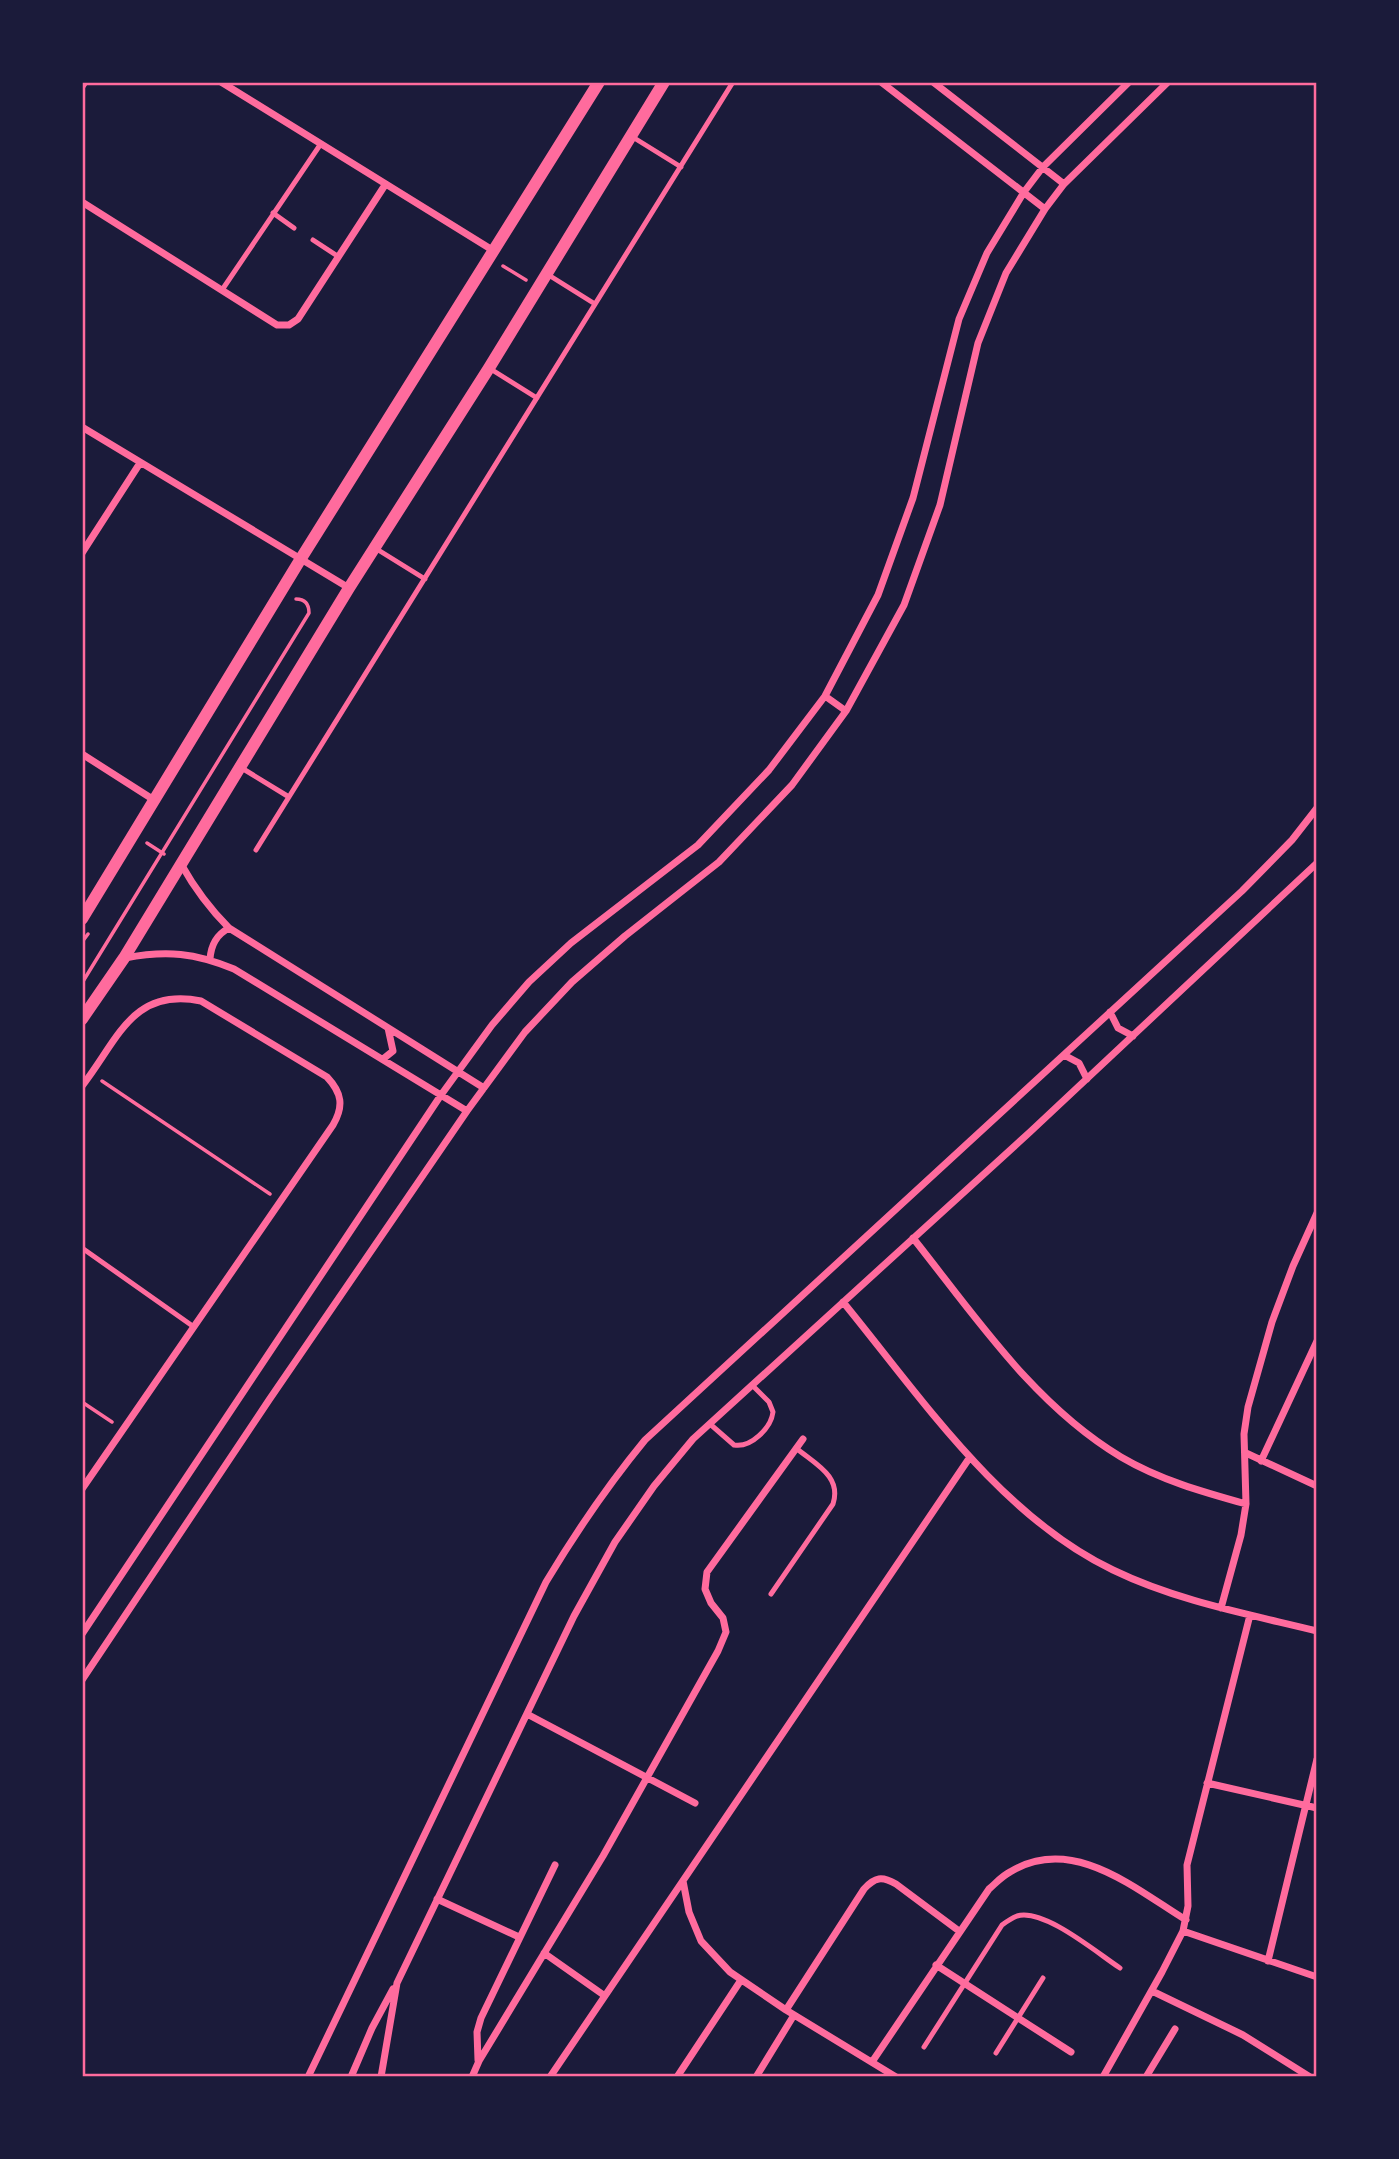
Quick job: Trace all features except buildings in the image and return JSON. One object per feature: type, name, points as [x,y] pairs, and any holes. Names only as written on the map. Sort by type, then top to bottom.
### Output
[{"type":"street","points":[[221,82],[491,254]]},
{"type":"street","points":[[82,919],[300,560],[599,82]]},
{"type":"street","points":[[82,1020],[124,958],[349,588],[489,368],[664,82]]},
{"type":"street","points":[[881,82],[1045,209]]},
{"type":"street","points":[[933,82],[1064,184]]},
{"type":"street","points":[[82,1634],[441,1095],[492,1025],[529,982],[571,943],[698,845],[769,770],[825,696],[878,595],[887,571],[913,498],[959,319],[987,253],[1024,192],[1043,167],[1129,82]]},
{"type":"street","points":[[82,1680],[269,1400],[467,1111],[525,1032],[572,982],[728,852],[792,785],[846,711],[904,605],[940,505],[978,343],[1006,273],[1045,209],[1064,184],[1168,82]]},
{"type":"street","points":[[82,202],[277,325],[289,325],[299,319],[385,185]]},
{"type":"street","points":[[82,428],[349,588]]},
{"type":"street","points":[[82,553],[140,463]]},
{"type":"street","points":[[825,696],[846,711]]},
{"type":"street","points":[[82,754],[155,800]]},
{"type":"street","points":[[308,2077],[547,1582],[577,1531],[613,1479],[645,1440],[1242,891],[1292,840],[1317,808]]},
{"type":"street","points":[[351,2077],[372,2028],[397,1983],[574,1616],[615,1542],[654,1486],[693,1439],[1087,1079],[1317,863]]},
{"type":"street","points":[[181,864],[194,888],[229,928],[484,1088]]},
{"type":"street","points":[[210,959],[215,940],[229,928]]},
{"type":"street","points":[[124,958],[172,953],[210,959],[234,969],[467,1111]]},
{"type":"street","points":[[82,1086],[131,1018],[146,1006],[163,999],[182,997],[201,1001],[327,1077],[337,1087],[341,1100],[340,1114],[82,1489]]},
{"type":"street","points":[[1110,1012],[1118,1028],[1133,1036]]},
{"type":"street","points":[[383,1059],[393,1051],[388,1028]]},
{"type":"street","points":[[1064,1055],[1079,1063],[1087,1079]]},
{"type":"street","points":[[1221,1608],[1241,1535],[1245,1504],[1244,1434],[1248,1407],[1272,1322],[1317,1213]]},
{"type":"street","points":[[913,1238],[1021,1373],[1068,1420],[1133,1464],[1181,1486],[1245,1504]]},
{"type":"street","points":[[843,1302],[970,1457],[1015,1503],[1061,1539],[1111,1569],[1165,1592],[1317,1631]]},
{"type":"street","points":[[1261,1461],[1315,1352],[1317,1342]]},
{"type":"street","points":[[472,2077],[718,1651],[726,1632],[723,1618],[711,1603],[705,1589],[707,1572],[803,1439]]},
{"type":"street","points":[[1246,1453],[1317,1486]]},
{"type":"street","points":[[550,2077],[970,1457]]},
{"type":"street","points":[[1103,2077],[1183,1931],[1188,1906],[1187,1865],[1250,1615]]},
{"type":"street","points":[[527,1714],[695,1804]]},
{"type":"street","points":[[1268,1961],[1317,1759]]},
{"type":"street","points":[[1207,1783],[1317,1808]]},
{"type":"street","points":[[872,2062],[989,1889],[1010,1871],[1036,1861],[1064,1858],[1091,1864],[1186,1920]]},
{"type":"street","points":[[479,2061],[477,2032],[481,2018],[555,1865]]},
{"type":"street","points":[[786,2010],[864,1889],[873,1880],[885,1878],[896,1884],[959,1931]]},
{"type":"street","points":[[683,1881],[689,1912],[701,1941],[730,1972],[786,2010],[896,2077]]},
{"type":"street","points":[[437,1899],[519,1937]]},
{"type":"street","points":[[1183,1931],[1317,1977]]},
{"type":"street","points":[[544,1953],[605,1996]]},
{"type":"street","points":[[936,1965],[1071,2052]]},
{"type":"street","points":[[677,2077],[741,1980]]},
{"type":"street","points":[[381,2077],[397,1983]]},
{"type":"street","points":[[1152,1991],[1243,2035],[1310,2077]]},
{"type":"street","points":[[756,2077],[794,2015]]},
{"type":"street","points":[[1146,2077],[1175,2029]]},
{"type":"lane","points":[[82,88],[86,82]]},
{"type":"lane","points":[[256,850],[733,82]]},
{"type":"lane","points":[[631,136],[681,167]]},
{"type":"lane","points":[[222,290],[320,145]]},
{"type":"lane","points":[[273,213],[294,228]]},
{"type":"lane","points":[[313,240],[338,257]]},
{"type":"lane","points":[[547,274],[595,304]]},
{"type":"lane","points":[[489,368],[537,398]]},
{"type":"lane","points":[[375,548],[425,579]]},
{"type":"lane","points":[[240,767],[289,797]]},
{"type":"lane","points":[[82,1248],[194,1328]]},
{"type":"lane","points":[[710,1424],[734,1446],[747,1445],[752,1441],[769,1425],[773,1412],[769,1402],[752,1385]]},
{"type":"lane","points":[[771,1594],[833,1504],[837,1492],[834,1480],[796,1448]]},
{"type":"lane","points":[[924,2047],[1002,1925],[1017,1916],[1034,1916],[1049,1921],[1120,1968]]},
{"type":"lane","points":[[996,2053],[1043,1978]]},
{"type":"path","points":[[491,254],[538,288]]},
{"type":"path","points":[[82,983],[309,613],[309,606],[304,601],[298,598],[291,600]]},
{"type":"path","points":[[133,834],[181,864]]},
{"type":"path","points":[[92,1074],[280,1202]]},
{"type":"path","points":[[82,1402],[123,1430]]}]
